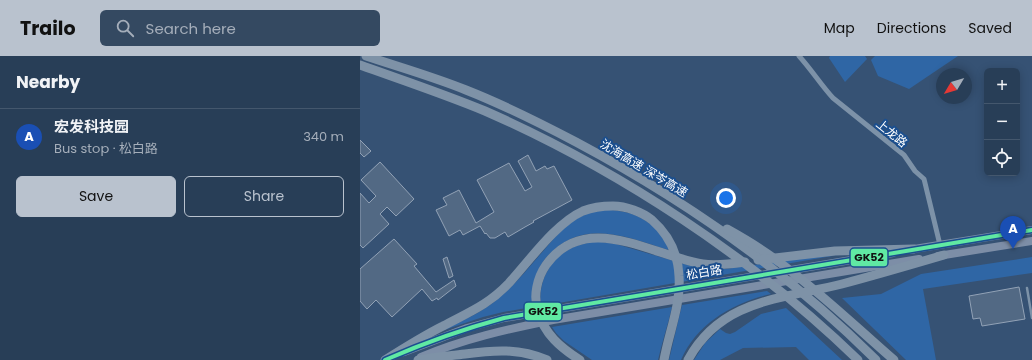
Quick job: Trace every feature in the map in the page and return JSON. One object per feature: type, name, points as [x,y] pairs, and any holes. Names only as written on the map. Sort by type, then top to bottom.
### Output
[{"type":"highway","name":"沈海高速 深岑高速","points":[[366,56],[466,90],[513,110],[554,130],[653,186],[684,205],[771,268],[831,318],[876,360]]},
{"type":"highway","name":"沈海高速 深岑高速","points":[[360,65],[462,102],[508,122],[583,160],[633,188],[690,224],[763,277],[857,359]]},
{"type":"highway","points":[[684,205],[767,253],[793,272],[894,360]]},
{"type":"highway","points":[[385,360],[438,328],[489,301],[509,283],[553,233],[572,217],[595,207],[620,206],[641,213],[650,218],[665,234],[675,255],[679,277],[677,304],[664,360]]},
{"type":"highway","points":[[580,360],[552,339],[540,317],[536,301],[538,283],[545,267],[552,257],[572,242],[595,237],[604,237],[692,262],[714,265],[726,265],[842,250],[914,249]]},
{"type":"highway","points":[[688,360],[694,348],[716,325],[738,311],[765,301],[841,284],[944,255]]},
{"type":"highway","points":[[418,360],[501,350],[530,354],[547,360]]},
{"type":"main road","name":"松白路","points":[[385,360],[447,335],[504,318],[1032,230]]},
{"type":"main road","name":"松白路","points":[[415,360],[470,339],[530,325],[1032,241]]},
{"type":"street","name":"上龙路","points":[[799,56],[808,65],[833,98],[904,155],[924,179],[940,245]]},
{"type":"lane","points":[[1027,288],[1032,318]]},
{"type":"shaded area","points":[[830,56],[865,56],[867,59],[845,82],[829,58]]},
{"type":"shaded area","points":[[875,56],[958,56],[940,68],[936,68],[936,71],[909,89],[878,76],[871,60]]},
{"type":"shaded area","points":[[605,210],[629,213],[651,224],[664,240],[669,250],[611,234],[596,233],[582,235],[568,240],[547,256],[539,270],[532,307],[483,317],[441,331],[478,312],[505,293],[558,234],[573,221],[587,214]]},
{"type":"shaded area","points":[[595,241],[616,244],[691,266],[714,269],[726,269],[838,255],[541,306],[541,288],[548,270],[553,263],[566,251]]},
{"type":"shaded area","points":[[1032,257],[1032,273],[923,289],[936,360],[906,360],[842,298],[881,294],[921,274]]},
{"type":"shaded area","points":[[767,291],[771,294],[743,303],[718,316],[706,325],[696,336],[681,360],[669,360],[682,305]]},
{"type":"shaded area","points":[[672,307],[658,360],[592,360],[564,341],[552,327]]},
{"type":"shaded area","points":[[786,308],[842,360],[809,360],[796,347],[743,348],[720,360],[694,360],[705,343],[720,329],[730,334],[761,314]]},
{"type":"building","points":[[360,140],[371,151],[364,157],[360,153]]},
{"type":"building","points":[[528,155],[536,171],[545,166],[547,169],[554,166],[572,200],[533,221],[534,222],[508,237],[505,232],[495,238],[490,238],[486,233],[485,234],[480,226],[463,235],[460,230],[449,236],[436,210],[447,205],[443,198],[459,190],[476,223],[494,212],[477,180],[509,163],[525,191],[532,187],[518,161]]},
{"type":"building","points":[[380,162],[414,199],[396,216],[387,207],[380,214],[389,224],[363,248],[360,245],[360,193],[369,203],[376,196],[361,180]]},
{"type":"building","points":[[394,239],[417,264],[414,266],[436,292],[454,280],[456,286],[438,300],[437,298],[432,301],[422,289],[392,317],[376,300],[367,309],[360,301],[360,269]]},
{"type":"building","points":[[447,257],[453,276],[449,278],[443,259]]},
{"type":"building","points":[[1019,287],[1025,319],[982,326],[980,318],[973,319],[969,296]]},
{"type":"transit line","name":"GK52","points":[[385,360],[444,337],[504,318],[1032,230]]},
{"type":"place","name":"宏发科技园","points":[[1013,249]]}]
